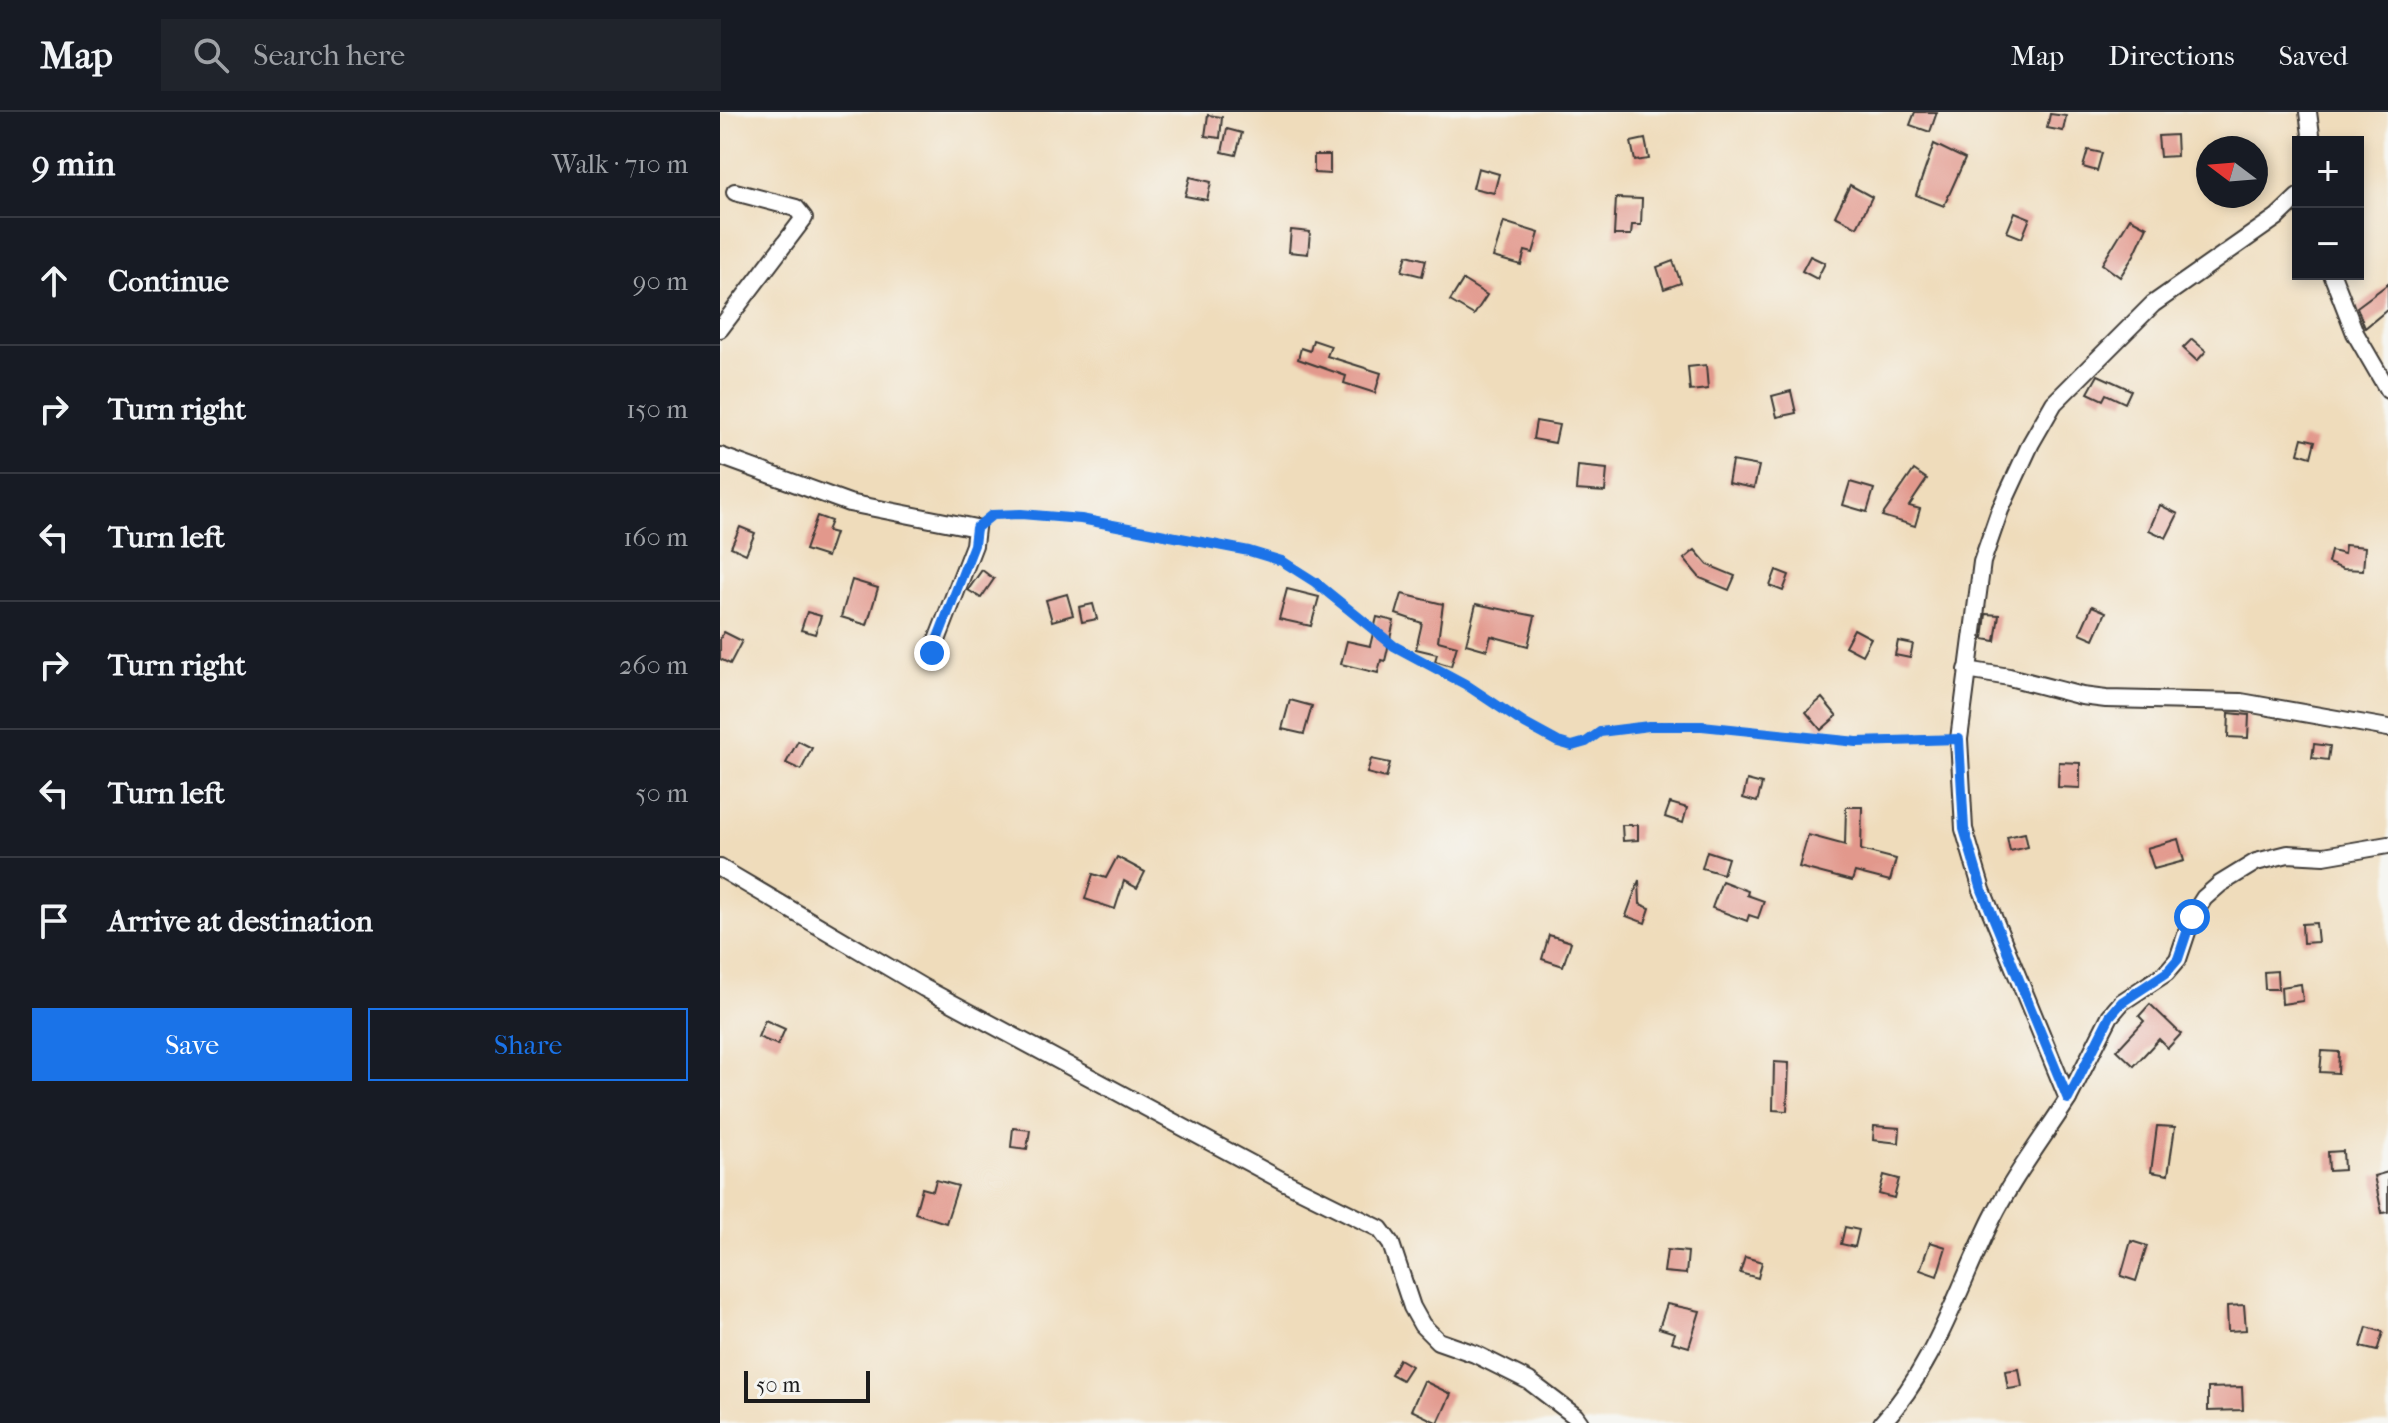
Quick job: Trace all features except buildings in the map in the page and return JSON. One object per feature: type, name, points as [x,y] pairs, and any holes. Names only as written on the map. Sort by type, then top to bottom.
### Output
[{"type":"street","points":[[2308,112],[2311,136]]},
{"type":"street","points":[[720,329],[804,218],[796,208],[735,192]]},
{"type":"street","points":[[2068,1099],[1982,890],[1964,829],[1959,739],[1982,562],[2012,483],[2054,403],[2153,304],[2277,217],[2292,203]]},
{"type":"street","points":[[2334,280],[2355,333],[2388,390]]},
{"type":"street","points":[[720,456],[849,503],[976,528],[974,545],[932,653]]},
{"type":"street","points":[[1967,670],[2106,699],[2241,702],[2388,728]]},
{"type":"street","points":[[1882,1423],[1899,1405],[1932,1351],[1994,1215],[2068,1099],[2110,1016],[2122,1002],[2166,973],[2178,959],[2192,917],[2204,898],[2220,884],[2256,862],[2288,854],[2324,856],[2388,845]]},
{"type":"street","points":[[720,868],[924,988],[1380,1229],[1391,1244],[1412,1307],[1422,1325],[1438,1341],[1475,1354],[1529,1381],[1580,1423]]},
{"type":"path","points":[[976,528],[992,515],[1081,519],[1249,551],[1282,561],[1315,582],[1394,646],[1465,684],[1525,724],[1572,746],[1586,742],[1600,732],[1649,726],[1702,726],[1857,742],[1959,739]]},
{"type":"route","points":[[932,653],[974,545],[976,528],[992,515],[1081,519],[1249,551],[1282,561],[1315,582],[1394,646],[1465,684],[1525,724],[1572,746],[1586,742],[1600,732],[1649,726],[1702,726],[1857,742],[1959,739],[1964,829],[1982,890],[2068,1099],[2110,1016],[2122,1002],[2166,973],[2178,959],[2192,917]]}]
